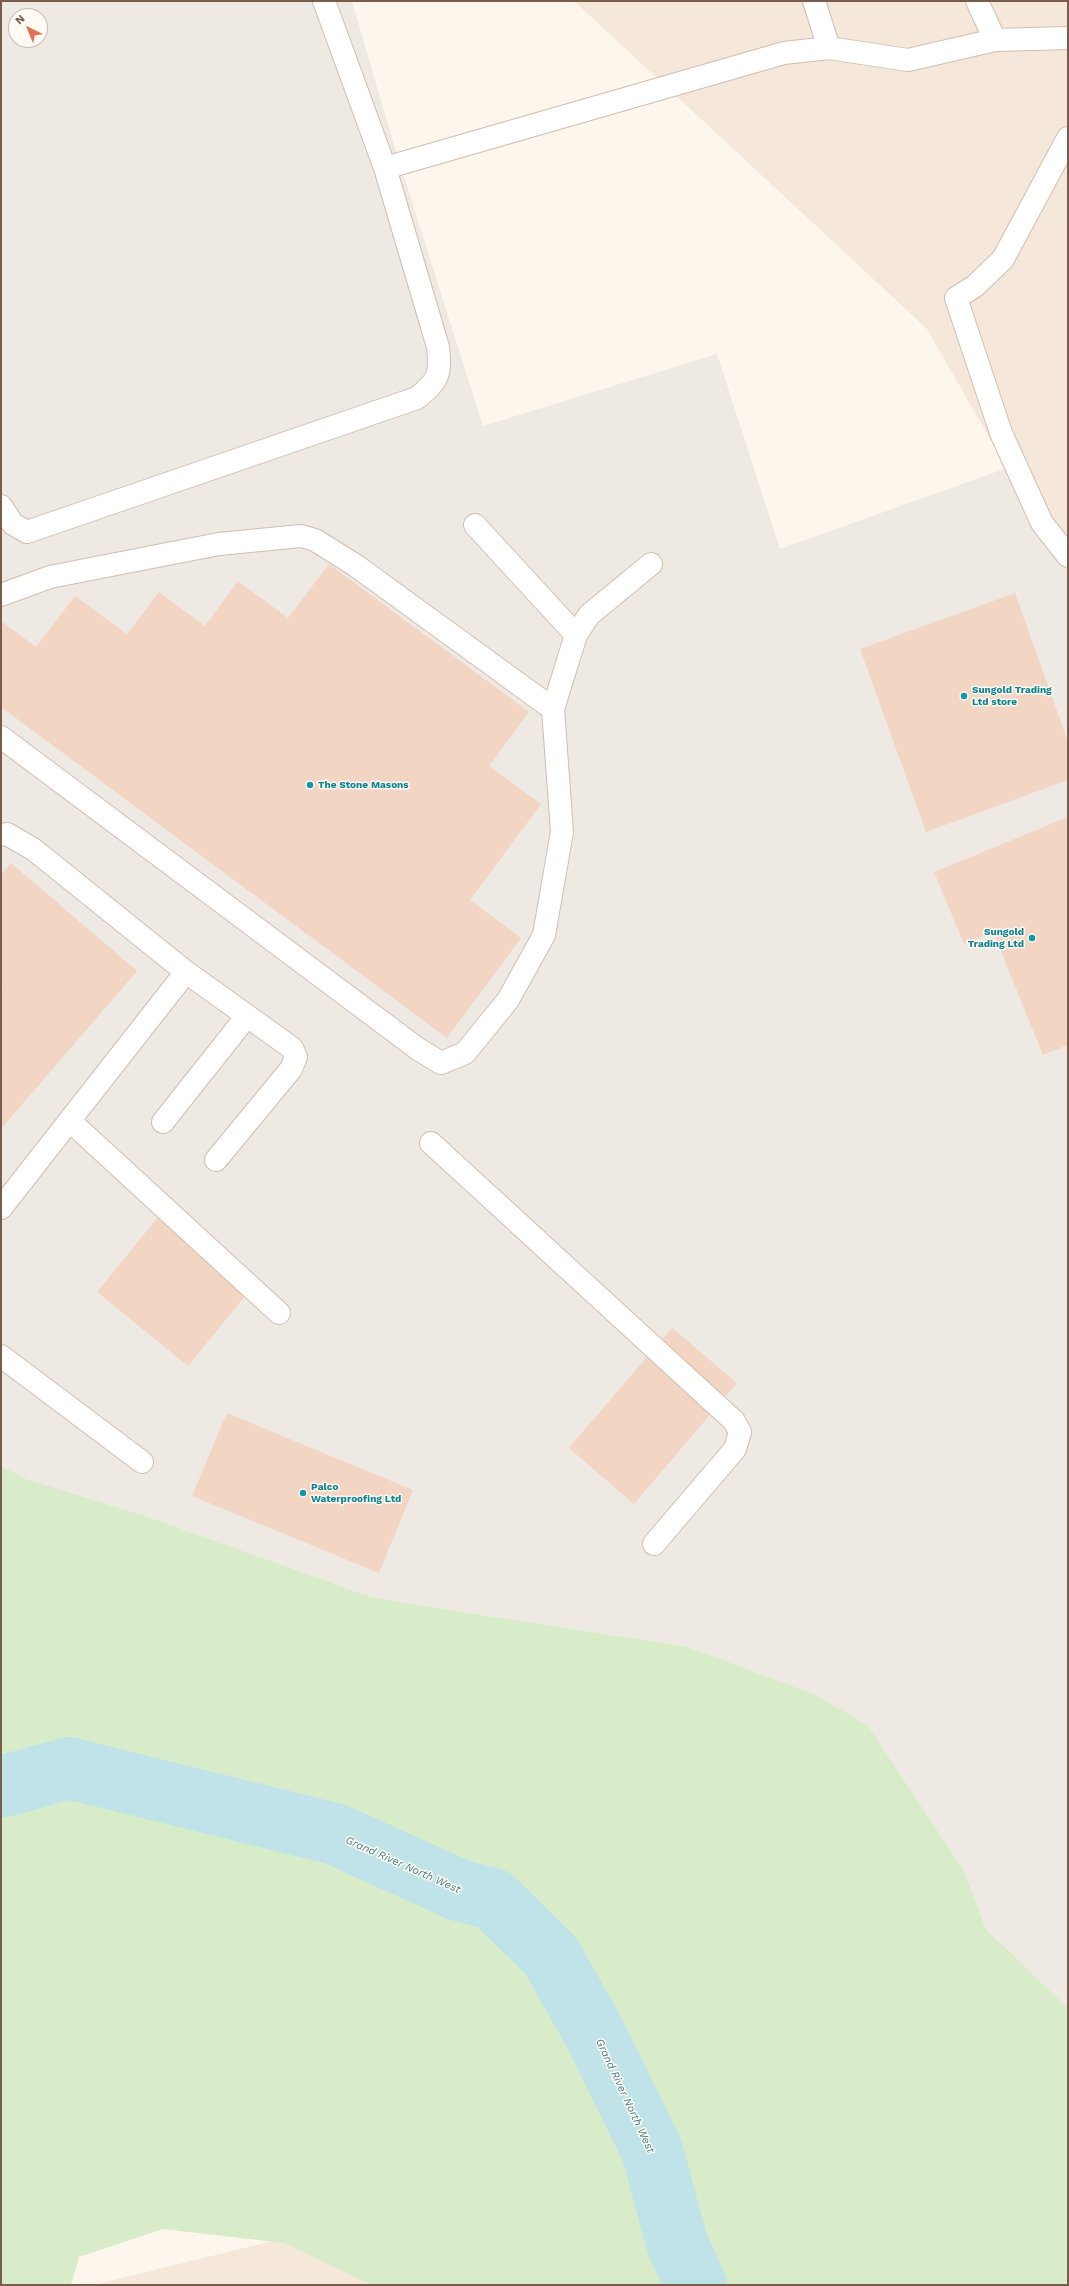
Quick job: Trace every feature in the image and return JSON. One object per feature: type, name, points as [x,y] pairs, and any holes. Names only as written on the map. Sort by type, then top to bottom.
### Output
[{"type":"street","points":[[1,506],[13,524],[27,532],[416,398],[432,385],[440,368],[438,347],[385,168],[324,1]]},
{"type":"street","points":[[814,1],[828,48]]},
{"type":"street","points":[[976,1],[994,40]]},
{"type":"street","points":[[385,168],[784,53],[828,48],[908,60],[994,40],[1068,38]]},
{"type":"street","points":[[1068,138],[1003,259],[975,286],[956,298],[1002,433],[1042,523],[1068,556]]},
{"type":"street","points":[[475,525],[576,635]]},
{"type":"street","points":[[1,595],[50,577],[219,544],[301,536],[316,540],[355,564],[553,709]]},
{"type":"street","points":[[1,737],[406,1040],[441,1063],[465,1053],[508,1000],[544,935],[562,832],[553,709],[576,635],[589,615],[651,564]]},
{"type":"street","points":[[1,835],[7,834],[32,849],[186,972],[292,1048],[296,1057],[291,1069],[216,1160]]},
{"type":"street","points":[[1,1208],[186,972]]},
{"type":"street","points":[[163,1122],[247,1016]]},
{"type":"street","points":[[70,1121],[279,1313]]},
{"type":"street","points":[[431,1143],[734,1421],[740,1432],[735,1449],[654,1544]]},
{"type":"street","points":[[1,1356],[142,1462]]},
{"type":"shaded area","points":[[1,1],[352,1],[394,145],[483,426],[717,354],[780,549],[1007,468],[1068,575],[1068,2008],[986,1929],[964,1871],[688,1647],[374,1598],[149,1517],[25,1479],[1,1466]]},
{"type":"shaded area","points":[[574,1],[1068,1],[1068,575],[927,329]]},
{"type":"shaded area","points":[[342,2224],[454,2285],[93,2285]]},
{"type":"green space","points":[[1,1466],[26,1479],[149,1517],[374,1598],[688,1647],[816,1695],[868,1726],[964,1871],[986,1929],[1068,2008],[1068,2285],[371,2285],[284,2243],[163,2229],[79,2257],[71,2285],[1,2285],[1,1813],[12,1811],[12,1780],[1,1769]]},
{"type":"water","points":[[1,1769],[12,1780],[12,1811],[1,1813]]},
{"type":"building","name":"The Stone Masons","points":[[329,564],[529,712],[489,766],[541,804],[470,900],[521,938],[447,1038],[1,707],[1,621],[36,647],[75,596],[127,634],[159,592],[205,626],[238,581],[288,618]]},
{"type":"building","name":"Sungold Trading Ltd store","points":[[1015,593],[1068,742],[1068,780],[926,832],[860,649]]},
{"type":"building","name":"Sungold Trading Ltd","points":[[1068,817],[1068,1045],[1043,1055],[993,932],[964,944],[934,872]]},
{"type":"building","points":[[11,863],[137,971],[1,1129],[1,987],[3,985],[1,983],[1,875]]},
{"type":"building","points":[[159,1216],[250,1290],[188,1366],[97,1292]]},
{"type":"building","points":[[672,1328],[737,1383],[634,1504],[569,1448]]},
{"type":"building","name":"Palco Waterproofing Ltd","points":[[227,1413],[413,1490],[379,1573],[192,1496]]},
{"type":"waterway","name":"Grand River North West","points":[[1,1787],[69,1768],[335,1834],[461,1891],[493,1899],[551,1956],[595,2034],[652,2150],[677,2243],[696,2285]]},
{"type":"place","name":"Sungold Trading Ltd store","points":[[964,696]]},
{"type":"place","name":"The Stone Masons","points":[[310,785]]},
{"type":"place","name":"Sungold Trading Ltd","points":[[1032,938]]},
{"type":"place","name":"Palco Waterproofing Ltd","points":[[303,1493]]}]
